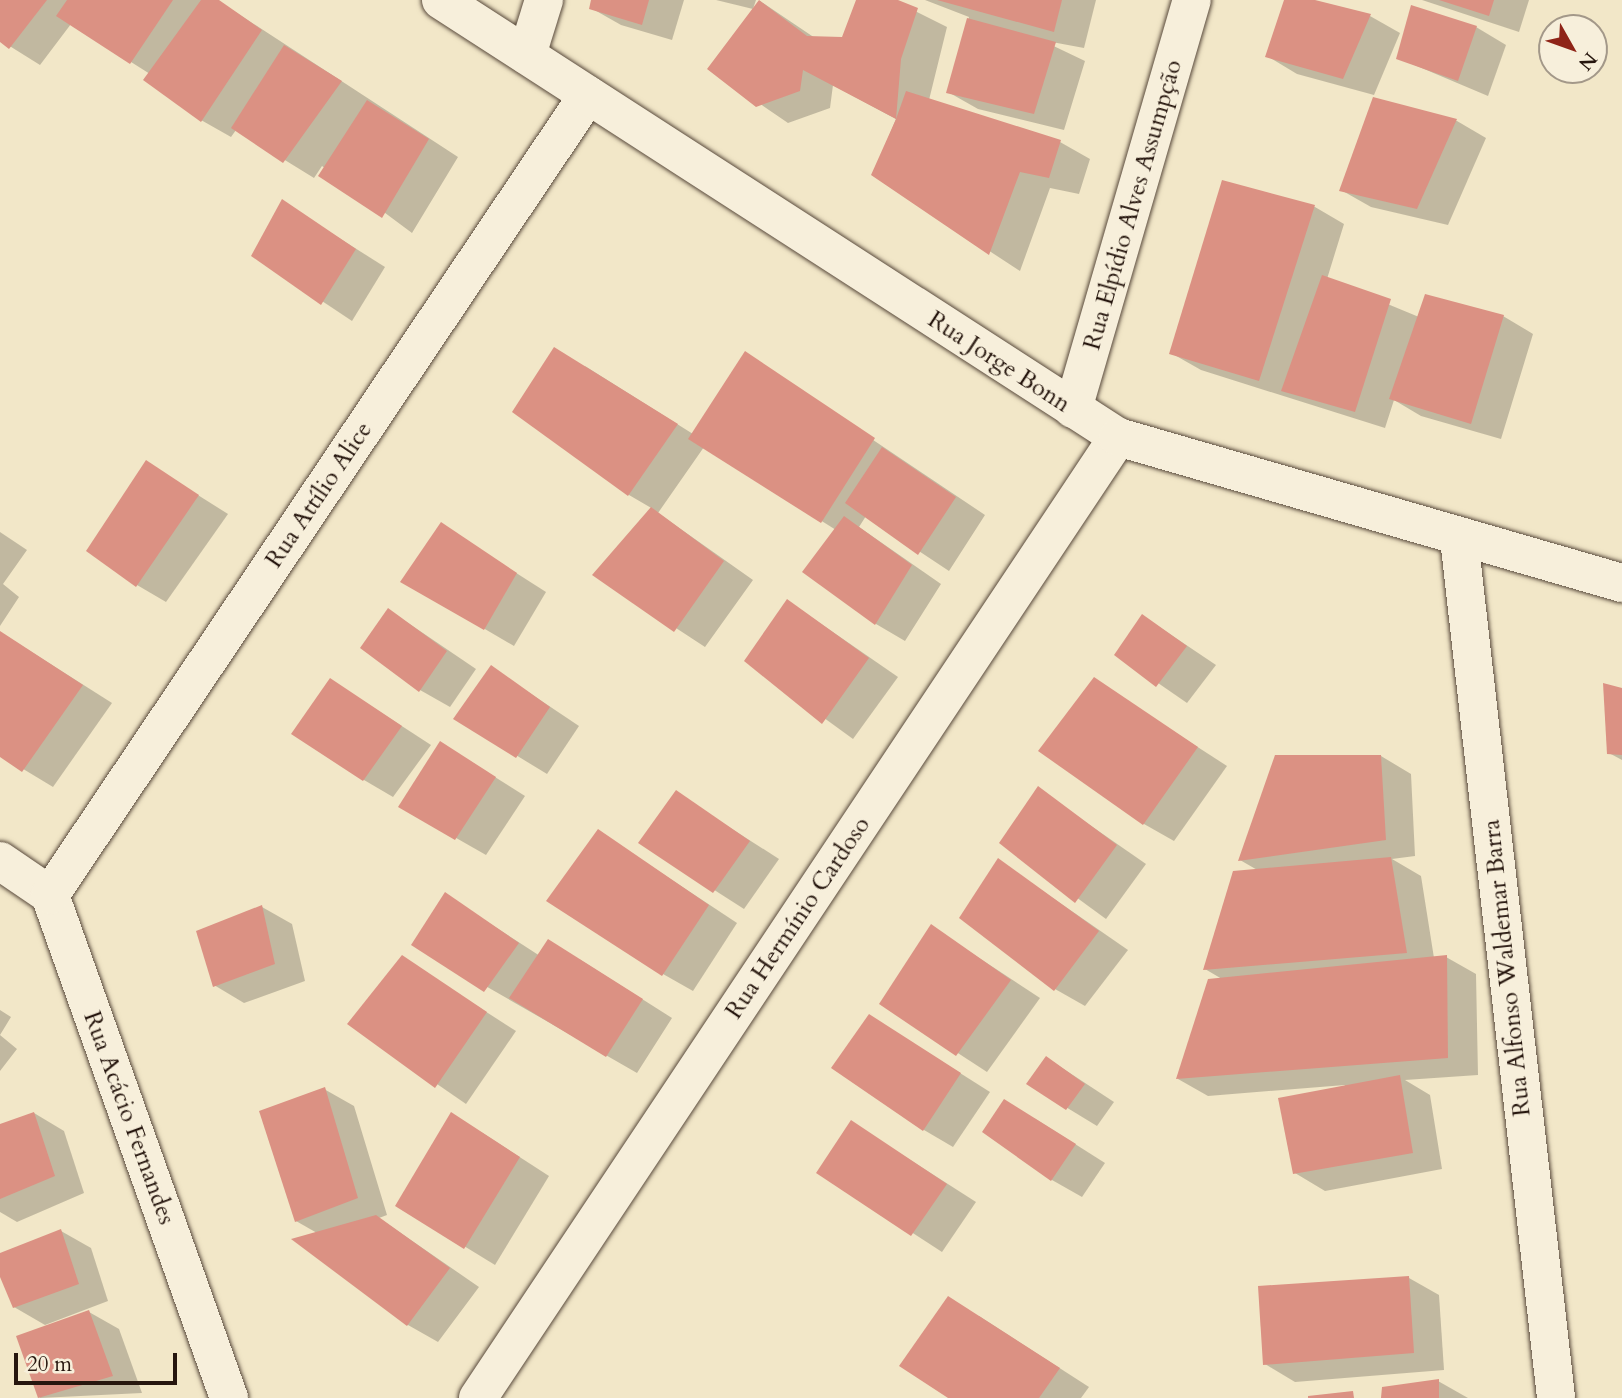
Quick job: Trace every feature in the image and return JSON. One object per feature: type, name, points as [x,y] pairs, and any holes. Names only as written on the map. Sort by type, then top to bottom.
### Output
[{"type":"street","name":"Rua Jorge Bonn","points":[[441,0],[1118,438],[1622,583]]},
{"type":"street","points":[[527,55],[544,0]]},
{"type":"street","name":"Rua Elpídio Alves Assumpção","points":[[1073,409],[1192,0]]},
{"type":"street","name":"Rua Attílio Alice","points":[[50,895],[588,95]]},
{"type":"street","name":"Rua Hermínio Cardoso","points":[[478,1398],[1118,438]]},
{"type":"street","name":"Rua Alfonso Waldemar Barra","points":[[1459,538],[1556,1398]]},
{"type":"street","points":[[0,861],[50,895]]},
{"type":"street","name":"Rua Acácio Fernandes","points":[[50,895],[229,1398]]},
{"type":"building","points":[[0,0],[47,0],[9,49],[0,42]]},
{"type":"building","points":[[67,0],[173,0],[130,64],[56,16]]},
{"type":"building","points":[[201,0],[219,0],[262,30],[201,122],[143,80]]},
{"type":"building","points":[[591,0],[649,0],[642,25],[589,9]]},
{"type":"building","points":[[759,0],[807,36],[842,37],[856,0],[898,0],[918,8],[901,59],[896,119],[803,70],[800,91],[756,107],[707,69]]},
{"type":"building","points":[[937,0],[1062,0],[1054,32]]},
{"type":"building","points":[[1284,0],[1315,0],[1371,14],[1343,79],[1265,57]]},
{"type":"building","points":[[1439,0],[1494,0],[1489,16]]},
{"type":"building","points":[[1411,5],[1477,26],[1458,81],[1396,59]]},
{"type":"building","points":[[967,18],[1056,42],[1034,114],[946,93]]},
{"type":"building","points":[[284,45],[342,81],[283,163],[231,128]]},
{"type":"building","points":[[906,91],[1061,140],[1049,178],[1020,172],[989,255],[871,175]]},
{"type":"building","points":[[1373,97],[1457,119],[1417,209],[1339,191]]},
{"type":"building","points":[[367,100],[429,139],[382,218],[318,176]]},
{"type":"building","points":[[1222,180],[1315,205],[1259,381],[1169,354]]},
{"type":"building","points":[[282,199],[356,249],[321,305],[251,256]]},
{"type":"building","points":[[1322,275],[1391,299],[1355,412],[1281,391]]},
{"type":"building","points":[[1425,294],[1504,315],[1471,424],[1389,399]]},
{"type":"building","points":[[554,347],[678,424],[628,496],[512,412]]},
{"type":"building","points":[[745,351],[875,438],[821,523],[688,439]]},
{"type":"building","points":[[882,447],[956,497],[918,555],[845,503]]},
{"type":"building","points":[[146,460],[199,495],[136,587],[86,551]]},
{"type":"building","points":[[651,507],[724,561],[674,632],[592,575]]},
{"type":"building","points":[[844,516],[912,565],[875,625],[802,572]]},
{"type":"building","points":[[441,522],[517,573],[484,630],[400,582]]},
{"type":"building","points":[[787,599],[869,658],[822,724],[744,661]]},
{"type":"building","points":[[388,608],[447,651],[419,692],[360,648]]},
{"type":"building","points":[[1142,614],[1187,646],[1156,687],[1114,655]]},
{"type":"building","points":[[0,631],[83,685],[22,772],[0,757]]},
{"type":"building","points":[[491,665],[550,707],[516,758],[453,719]]},
{"type":"building","points":[[1094,677],[1198,747],[1143,825],[1038,751]]},
{"type":"building","points":[[330,678],[402,726],[363,781],[291,734]]},
{"type":"building","points":[[1603,683],[1622,688],[1622,755],[1607,754]]},
{"type":"building","points":[[440,741],[496,777],[455,840],[398,807]]},
{"type":"building","points":[[1275,755],[1381,755],[1386,840],[1238,861]]},
{"type":"building","points":[[1038,786],[1117,845],[1075,903],[999,843]]},
{"type":"building","points":[[676,790],[750,841],[713,893],[638,843]]},
{"type":"building","points":[[598,829],[709,905],[662,976],[546,901]]},
{"type":"building","points":[[1391,857],[1407,953],[1203,970],[1233,871]]},
{"type":"building","points":[[998,858],[1099,931],[1054,991],[959,918]]},
{"type":"building","points":[[445,892],[519,943],[484,992],[411,945]]},
{"type":"building","points":[[262,905],[275,964],[213,987],[196,931]]},
{"type":"building","points":[[931,924],[1011,980],[956,1056],[879,1004]]},
{"type":"building","points":[[548,939],[643,999],[606,1057],[509,998]]},
{"type":"building","points":[[402,955],[487,1012],[435,1088],[347,1024]]},
{"type":"building","points":[[1447,955],[1448,1058],[1176,1079],[1208,979]]},
{"type":"building","points":[[869,1014],[961,1073],[923,1131],[831,1068]]},
{"type":"building","points":[[1046,1056],[1085,1084],[1066,1110],[1026,1084]]},
{"type":"building","points":[[1400,1075],[1413,1153],[1293,1174],[1278,1098]]},
{"type":"building","points":[[325,1087],[358,1198],[295,1222],[259,1111]]},
{"type":"building","points":[[1004,1099],[1076,1144],[1051,1181],[982,1132]]},
{"type":"building","points":[[34,1112],[55,1176],[0,1199],[0,1124]]},
{"type":"building","points":[[451,1112],[520,1157],[464,1249],[395,1206]]},
{"type":"building","points":[[851,1120],[947,1184],[911,1236],[816,1173]]},
{"type":"building","points":[[376,1215],[450,1268],[407,1326],[291,1239]]},
{"type":"building","points":[[61,1229],[79,1284],[13,1308],[0,1277],[0,1253]]},
{"type":"building","points":[[1409,1276],[1414,1353],[1263,1365],[1258,1286]]},
{"type":"building","points":[[948,1296],[1060,1368],[1039,1398],[948,1398],[899,1366]]},
{"type":"building","points":[[89,1310],[113,1376],[38,1398],[16,1336]]},
{"type":"building","points":[[1439,1379],[1439,1398],[1381,1398],[1382,1387]]},
{"type":"building","points":[[1353,1391],[1354,1398],[1308,1398],[1308,1396]]}]
